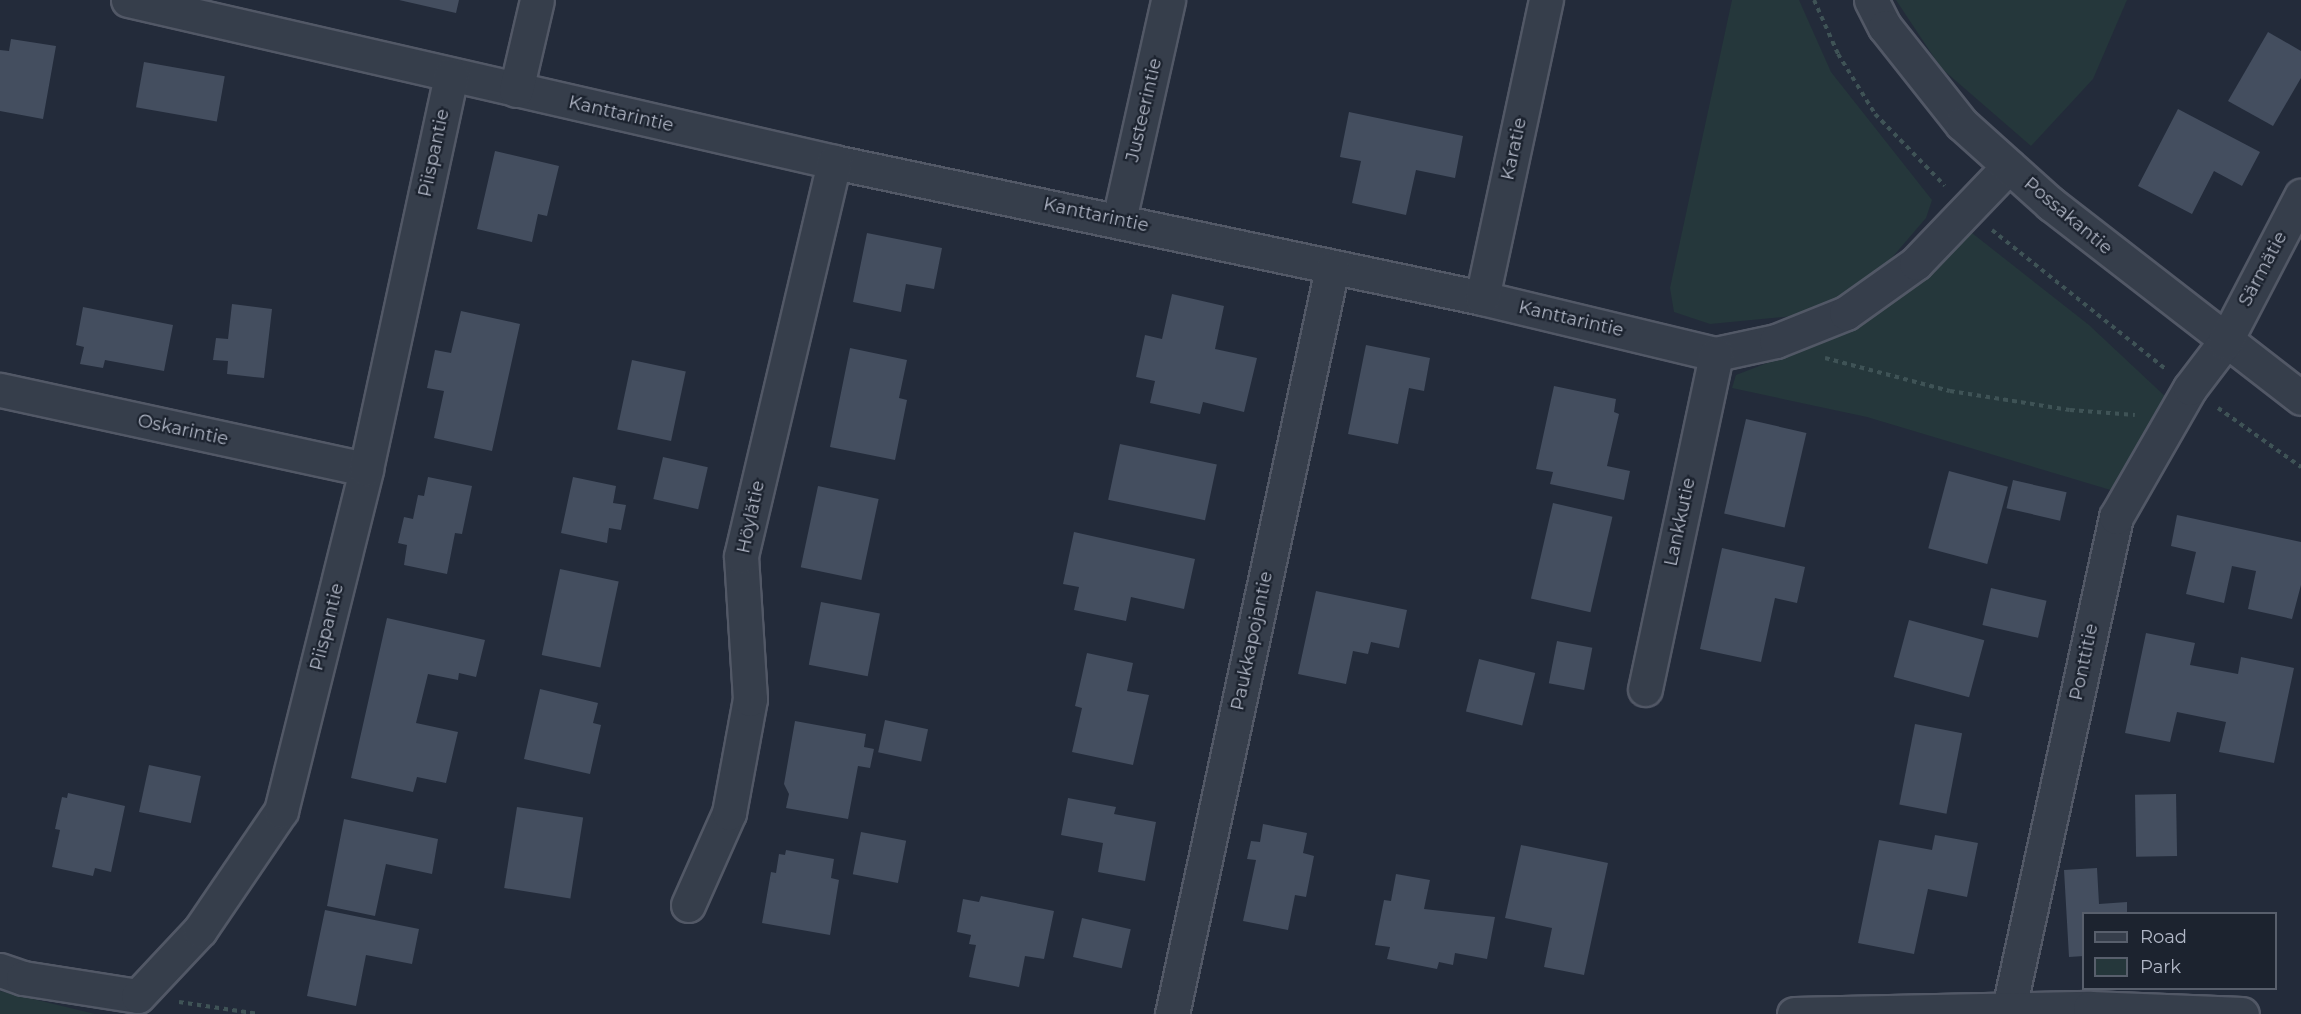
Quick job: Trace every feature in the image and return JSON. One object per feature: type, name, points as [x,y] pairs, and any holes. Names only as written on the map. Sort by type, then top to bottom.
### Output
[{"type":"street","points":[[516,90],[537,0]]},
{"type":"street","name":"Justeerintie","points":[[1119,220],[1168,0]]},
{"type":"street","name":"Karatie","points":[[1482,298],[1546,0]]},
{"type":"street","name":"Possakantie","points":[[1871,0],[1885,27],[1962,124],[2009,166],[2225,342],[2301,398]]},
{"type":"street","name":"Kanttarintie","points":[[146,2],[451,75],[834,162],[1482,298],[1716,354],[1776,341],[1846,313],[1916,262],[2009,166]]},
{"type":"street","name":"Piispantie","points":[[138,996],[200,930],[281,811],[366,469],[451,75]]},
{"type":"street","name":"Höylätie","points":[[688,905],[729,813],[750,699],[741,556],[834,162]]},
{"type":"street","name":"Särmätie","points":[[2225,342],[2301,196]]},
{"type":"street","name":"Paukkapojantie","points":[[1172,1014],[1332,268]]},
{"type":"street","name":"Ponttitie","points":[[2009,1008],[2116,517],[2184,400],[2225,342]]},
{"type":"street","name":"Lankkutie","points":[[1645,689],[1716,354]]},
{"type":"street","name":"Oskarintie","points":[[0,390],[366,469]]},
{"type":"street","points":[[0,970],[23,978],[138,996]]},
{"type":"street","points":[[1794,1014],[2009,1008],[2242,1014]]},
{"type":"street","points":[[1172,1014],[1178,1014]]},
{"type":"path","points":[[1814,0],[1838,54],[1875,114],[1968,209],[2184,400],[2301,467]]},
{"type":"path","points":[[1776,341],[1838,363],[1950,391],[2070,410],[2138,416],[2184,400]]},
{"type":"path","points":[[138,996],[258,1014]]},
{"type":"green space","points":[[1732,0],[1799,0],[1831,72],[1932,200],[1926,218],[1877,275],[1805,315],[1710,324],[1674,312],[1670,288]]},
{"type":"green space","points":[[1896,0],[2127,0],[2093,79],[2031,146],[1941,68]]},
{"type":"green space","points":[[1972,233],[2089,325],[2168,399],[2114,491],[1867,417],[1732,388],[1736,375],[1850,331],[1909,290],[1961,235]]},
{"type":"green space","points":[[0,991],[95,1014],[0,1014]]},
{"type":"building","points":[[399,0],[459,0],[456,13]]},
{"type":"building","points":[[2268,32],[2301,51],[2301,78],[2273,126],[2228,101]]},
{"type":"building","points":[[11,39],[56,46],[43,119],[0,111],[0,50],[9,51]]},
{"type":"building","points":[[144,62],[225,76],[217,122],[136,107]]},
{"type":"building","points":[[2178,109],[2260,152],[2242,186],[2214,171],[2192,214],[2138,186]]},
{"type":"building","points":[[1349,112],[1463,136],[1455,178],[1416,170],[1406,215],[1352,203],[1361,161],[1340,157]]},
{"type":"building","points":[[495,151],[559,166],[547,216],[538,214],[532,242],[477,229]]},
{"type":"building","points":[[867,233],[942,248],[934,289],[906,284],[901,312],[853,302]]},
{"type":"building","points":[[1172,294],[1224,306],[1215,349],[1257,358],[1244,412],[1203,402],[1200,414],[1150,403],[1155,381],[1136,377],[1145,335],[1162,339]]},
{"type":"building","points":[[232,304],[272,309],[264,378],[227,374],[228,361],[213,360],[216,338],[228,339]]},
{"type":"building","points":[[83,307],[173,325],[164,371],[105,360],[103,368],[80,364],[84,347],[76,345]]},
{"type":"building","points":[[461,311],[520,324],[492,451],[434,438],[444,391],[427,388],[435,350],[451,353]]},
{"type":"building","points":[[1366,345],[1430,358],[1424,391],[1409,388],[1398,444],[1348,434]]},
{"type":"building","points":[[850,348],[907,360],[899,398],[907,400],[895,460],[830,447]]},
{"type":"building","points":[[632,360],[686,371],[671,441],[617,429]]},
{"type":"building","points":[[1554,386],[1616,399],[1614,412],[1619,414],[1607,466],[1630,471],[1624,500],[1550,484],[1553,472],[1536,469]]},
{"type":"building","points":[[1746,419],[1806,433],[1785,527],[1724,514]]},
{"type":"building","points":[[1120,444],[1217,465],[1205,520],[1108,500]]},
{"type":"building","points":[[663,457],[708,467],[698,509],[653,499]]},
{"type":"building","points":[[1949,471],[2008,487],[1987,564],[1928,548]]},
{"type":"building","points":[[428,477],[472,486],[462,534],[455,533],[447,574],[404,565],[407,545],[398,543],[404,517],[413,519],[418,495],[424,496]]},
{"type":"building","points":[[573,477],[616,486],[613,503],[626,505],[621,530],[609,528],[607,543],[561,533]]},
{"type":"building","points":[[2013,480],[2067,492],[2060,521],[2006,508]]},
{"type":"building","points":[[818,486],[879,499],[861,580],[801,567]]},
{"type":"building","points":[[1553,503],[1612,517],[1590,612],[1531,598]]},
{"type":"building","points":[[2177,515],[2301,542],[2301,585],[2292,619],[2248,609],[2256,571],[2232,566],[2224,603],[2186,594],[2196,552],[2171,546]]},
{"type":"building","points":[[1074,532],[1195,559],[1184,609],[1131,597],[1126,621],[1074,610],[1079,587],[1063,584]]},
{"type":"building","points":[[1722,548],[1805,567],[1797,603],[1775,598],[1761,662],[1700,649]]},
{"type":"building","points":[[560,569],[619,581],[600,668],[542,655]]},
{"type":"building","points":[[1991,588],[2047,601],[2038,638],[1982,625]]},
{"type":"building","points":[[1316,591],[1407,610],[1399,648],[1371,642],[1368,654],[1353,651],[1346,684],[1298,674]]},
{"type":"building","points":[[821,602],[880,613],[868,676],[809,665]]},
{"type":"building","points":[[387,618],[485,640],[476,677],[459,673],[458,680],[428,674],[416,723],[458,732],[446,783],[417,777],[413,792],[351,778]]},
{"type":"building","points":[[1909,620],[1984,640],[1969,697],[1894,677]]},
{"type":"building","points":[[2146,633],[2195,643],[2190,665],[2238,674],[2241,657],[2294,668],[2274,763],[2219,752],[2226,722],[2177,712],[2170,742],[2125,733]]},
{"type":"building","points":[[1557,641],[1592,648],[1584,690],[1549,683]]},
{"type":"building","points":[[1087,653],[1133,663],[1127,691],[1149,695],[1133,765],[1072,752],[1082,708],[1075,706]]},
{"type":"building","points":[[1479,659],[1535,673],[1522,725],[1466,711]]},
{"type":"building","points":[[540,689],[598,703],[593,723],[601,725],[590,774],[524,759]]},
{"type":"building","points":[[885,720],[928,729],[921,761],[878,752]]},
{"type":"building","points":[[795,721],[866,734],[864,747],[874,749],[870,768],[858,766],[848,819],[786,808],[789,794],[784,784]]},
{"type":"building","points":[[1915,724],[1962,733],[1946,814],[1899,804]]},
{"type":"building","points":[[149,765],[201,776],[191,823],[139,812]]},
{"type":"building","points":[[68,793],[125,806],[111,872],[95,868],[93,876],[52,867],[60,830],[55,829],[62,797],[67,798]]},
{"type":"building","points":[[2176,794],[2177,856],[2136,857],[2135,795]]},
{"type":"building","points":[[1068,798],[1116,807],[1114,814],[1156,822],[1145,881],[1098,872],[1103,843],[1061,835]]},
{"type":"building","points":[[517,807],[583,817],[570,898],[504,888]]},
{"type":"building","points":[[344,819],[438,839],[432,874],[386,864],[375,916],[327,906]]},
{"type":"building","points":[[1263,824],[1307,833],[1303,853],[1314,856],[1306,897],[1295,895],[1288,930],[1243,921],[1256,860],[1247,859],[1251,841],[1260,842]]},
{"type":"building","points":[[861,832],[906,841],[898,883],[853,874]]},
{"type":"building","points":[[1935,835],[1978,843],[1967,897],[1928,889],[1914,954],[1858,943],[1879,840],[1932,850]]},
{"type":"building","points":[[1521,845],[1608,863],[1584,975],[1544,967],[1552,928],[1505,918]]},
{"type":"building","points":[[786,850],[834,859],[831,878],[839,880],[830,935],[762,923],[771,872],[776,873],[779,854],[785,855]]},
{"type":"building","points":[[2097,868],[2099,904],[2127,902],[2127,912],[2082,912],[2082,956],[2069,957],[2064,870]]},
{"type":"building","points":[[1396,874],[1430,880],[1424,909],[1495,917],[1487,959],[1455,953],[1453,965],[1439,962],[1437,969],[1387,959],[1390,947],[1375,945],[1384,900],[1391,901]]},
{"type":"building","points":[[981,896],[1054,911],[1044,959],[1025,956],[1019,987],[969,977],[976,945],[969,944],[971,935],[957,932],[963,899],[979,902]]},
{"type":"building","points":[[325,910],[419,929],[412,964],[366,955],[356,1006],[307,996]]},
{"type":"building","points":[[1082,918],[1131,929],[1122,968],[1073,957]]}]
